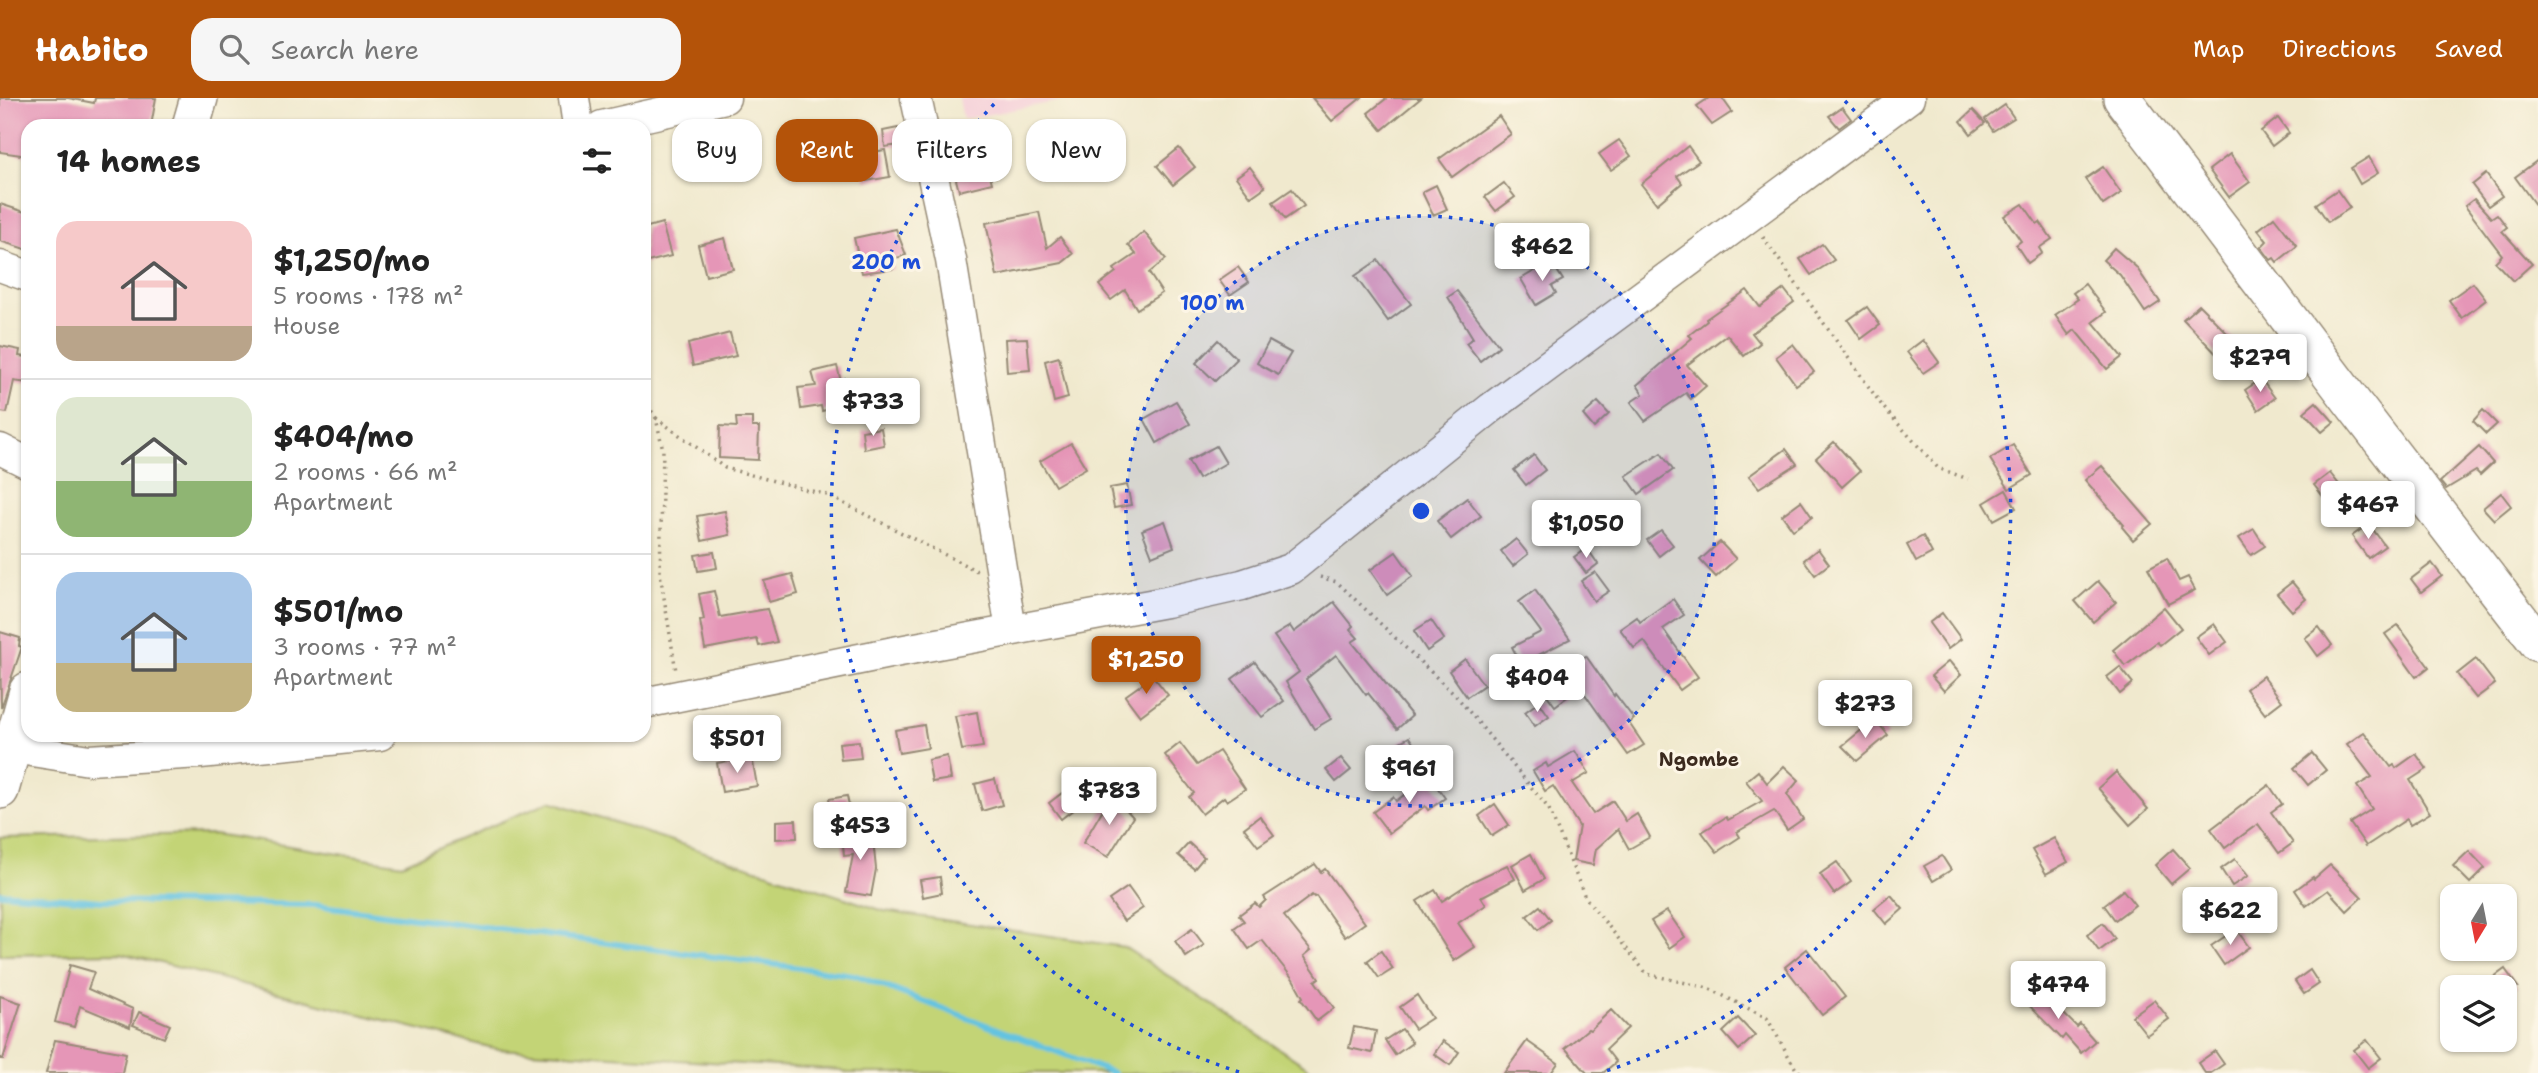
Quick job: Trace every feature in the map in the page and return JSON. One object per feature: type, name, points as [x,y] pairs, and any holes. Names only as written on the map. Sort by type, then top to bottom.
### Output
[{"type":"main road","points":[[193,119],[199,98]]},
{"type":"main road","points":[[2122,98],[2355,407],[2538,643]]},
{"type":"main road","points":[[0,790],[6,746],[21,708]]},
{"type":"street","points":[[574,98],[577,119]]},
{"type":"street","points":[[633,119],[725,98]]},
{"type":"street","points":[[916,98],[951,260],[1011,630]]},
{"type":"street","points":[[651,702],[816,667],[1166,602],[1242,585],[1291,569],[1491,408],[1909,98]]},
{"type":"street","points":[[0,266],[21,274]]},
{"type":"street","points":[[0,449],[21,460]]},
{"type":"street","points":[[6,746],[89,760],[310,742]]},
{"type":"path","points":[[1750,218],[1883,407],[1938,468],[1968,479]]},
{"type":"path","points":[[651,410],[656,418],[663,450],[660,573],[680,696]]},
{"type":"path","points":[[656,418],[725,468],[827,495],[1002,584]]},
{"type":"path","points":[[1291,569],[1337,582],[1458,698],[1549,808],[1585,897],[1647,974],[1708,988],[1767,1018],[1797,1070],[1804,1073]]},
{"type":"shaded area","points":[[959,98],[1078,98],[963,119]]},
{"type":"green space","points":[[550,801],[884,911],[1124,947],[1316,1073],[848,1073],[841,1070],[497,1049],[121,953],[0,955],[0,838],[214,834],[402,864]]},
{"type":"building","points":[[0,98],[68,98],[94,103],[95,98],[156,98],[152,119],[21,119],[21,155],[0,152]]},
{"type":"building","points":[[1312,98],[1361,98],[1332,121]]},
{"type":"building","points":[[1387,98],[1421,98],[1382,130],[1368,113]]},
{"type":"building","points":[[1709,98],[1722,98],[1732,112],[1712,125],[1697,106]]},
{"type":"building","points":[[2005,105],[2014,118],[1993,131],[1985,119]]},
{"type":"building","points":[[1842,107],[1851,119],[1839,128],[1829,116]]},
{"type":"building","points":[[1973,110],[1985,123],[1971,134],[1961,121]]},
{"type":"building","points":[[1499,116],[1511,134],[1452,177],[1439,159]]},
{"type":"building","points":[[2278,118],[2289,133],[2272,146],[2261,131]]},
{"type":"building","points":[[892,129],[892,146],[885,147],[883,131]]},
{"type":"building","points":[[1619,140],[1631,156],[1611,170],[1599,154]]},
{"type":"building","points":[[1688,146],[1699,161],[1677,176],[1682,183],[1657,204],[1641,184]]},
{"type":"building","points":[[1179,148],[1195,167],[1173,185],[1157,166]]},
{"type":"building","points":[[885,150],[890,177],[878,179],[878,151]]},
{"type":"building","points":[[2230,154],[2250,182],[2229,197],[2209,170]]},
{"type":"building","points":[[2369,157],[2378,173],[2360,184],[2351,168]]},
{"type":"building","points":[[2538,160],[2538,209],[2515,177]]},
{"type":"building","points":[[1250,167],[1265,187],[1251,197],[1236,177]]},
{"type":"building","points":[[2103,167],[2121,193],[2103,205],[2085,179]]},
{"type":"building","points":[[2486,174],[2502,196],[2488,206],[2472,185]]},
{"type":"building","points":[[957,182],[992,183],[959,191]]},
{"type":"building","points":[[1504,183],[1515,197],[1496,211],[1485,197]]},
{"type":"building","points":[[1436,185],[1447,209],[1433,215],[1422,192]]},
{"type":"building","points":[[1292,189],[1304,206],[1285,219],[1273,202]]},
{"type":"building","points":[[2337,190],[2350,208],[2328,222],[2316,204]]},
{"type":"building","points":[[2474,199],[2491,218],[2497,214],[2507,227],[2502,231],[2532,264],[2513,281],[2495,262],[2502,255],[2465,206]]},
{"type":"building","points":[[0,204],[21,211],[21,248],[0,241]]},
{"type":"building","points":[[2023,204],[2052,239],[2039,248],[2042,253],[2028,263],[2016,245],[2021,241],[2004,216]]},
{"type":"building","points":[[1039,212],[1047,248],[1060,237],[1073,254],[1062,263],[997,276],[986,223]]},
{"type":"building","points":[[2274,217],[2297,246],[2277,262],[2274,258],[2271,260],[2261,247],[2267,241],[2258,230]]},
{"type":"building","points":[[662,223],[671,256],[651,261],[651,226]]},
{"type":"building","points":[[896,229],[906,255],[891,260],[893,269],[862,273],[854,238]]},
{"type":"building","points":[[1144,232],[1166,259],[1149,273],[1162,293],[1137,309],[1125,290],[1111,300],[1099,285],[1116,272],[1114,269],[1136,254],[1128,245]]},
{"type":"building","points":[[725,238],[733,269],[706,276],[698,245]]},
{"type":"building","points":[[1822,244],[1834,260],[1811,275],[1800,259]]},
{"type":"building","points":[[2114,248],[2136,267],[2160,302],[2145,312],[2120,275],[2103,260]]},
{"type":"building","points":[[1378,260],[1411,304],[1388,321],[1355,276]]},
{"type":"building","points":[[1551,261],[1563,280],[1552,286],[1556,293],[1536,305],[1521,279]]},
{"type":"building","points":[[1238,267],[1249,282],[1230,295],[1219,280]]},
{"type":"building","points":[[2473,283],[2486,300],[2462,318],[2449,300]]},
{"type":"building","points":[[2085,284],[2106,312],[2093,322],[2122,357],[2107,369],[2075,330],[2069,335],[2055,315],[2078,299],[2073,293]]},
{"type":"building","points":[[1784,289],[1794,302],[1752,333],[1760,343],[1744,356],[1727,335],[1687,365],[1706,386],[1691,399],[1686,393],[1645,421],[1631,402],[1643,394],[1637,385],[1692,338],[1689,335],[1707,321],[1706,319],[1747,290],[1760,307]]},
{"type":"building","points":[[1457,291],[1499,346],[1480,361],[1466,343],[1473,338],[1448,297]]},
{"type":"building","points":[[2199,305],[2243,349],[2226,364],[2183,319]]},
{"type":"building","points":[[1867,307],[1880,325],[1861,339],[1848,320]]},
{"type":"building","points":[[730,333],[736,356],[693,366],[688,344]]},
{"type":"building","points":[[1027,338],[1030,370],[1007,372],[1005,339]]},
{"type":"building","points":[[1218,340],[1237,359],[1215,381],[1196,363]]},
{"type":"building","points":[[1923,340],[1939,362],[1923,373],[1907,352]]},
{"type":"building","points":[[1269,341],[1291,353],[1278,375],[1257,363]]},
{"type":"building","points":[[1793,344],[1814,372],[1796,385],[1776,357]]},
{"type":"building","points":[[0,346],[20,350],[21,382],[14,381],[7,413],[0,412]]},
{"type":"building","points":[[1059,357],[1068,398],[1054,402],[1045,361]]},
{"type":"building","points":[[837,366],[847,405],[822,411],[821,406],[801,409],[798,388],[816,386],[812,372]]},
{"type":"building","points":[[2261,379],[2275,398],[2258,410],[2245,390]]},
{"type":"building","points":[[1176,401],[1190,424],[1157,443],[1144,419]]},
{"type":"building","points":[[1598,402],[1609,414],[1594,428],[1583,415]]},
{"type":"building","points":[[2316,402],[2334,422],[2322,432],[2304,412]]},
{"type":"building","points":[[2483,410],[2497,424],[2486,434],[2473,421]]},
{"type":"building","points":[[736,418],[752,418],[752,427],[759,427],[758,460],[719,458],[720,426],[737,427]]},
{"type":"building","points":[[881,428],[884,445],[864,449],[862,431]]},
{"type":"building","points":[[1834,442],[1860,471],[1842,487],[1816,458]]},
{"type":"building","points":[[1071,443],[1086,468],[1055,486],[1040,461]]},
{"type":"building","points":[[2013,445],[2032,475],[2009,489],[1990,459]]},
{"type":"building","points":[[1216,446],[1226,463],[1198,479],[1188,461]]},
{"type":"building","points":[[2479,447],[2493,463],[2480,475],[2476,471],[2446,489],[2440,482]]},
{"type":"building","points":[[1786,449],[1797,464],[1759,488],[1749,476]]},
{"type":"building","points":[[1661,453],[1673,470],[1639,494],[1626,476]]},
{"type":"building","points":[[1534,455],[1545,470],[1526,485],[1514,470]]},
{"type":"building","points":[[2102,466],[2152,524],[2133,540],[2122,527],[2124,525],[2085,480]]},
{"type":"building","points":[[2330,473],[2345,492],[2329,504],[2314,485]]},
{"type":"building","points":[[1127,485],[1131,505],[1114,508],[1110,488]]},
{"type":"building","points":[[2006,490],[2016,508],[1994,520],[1984,503]]},
{"type":"building","points":[[2501,493],[2511,506],[2494,520],[2483,508]]},
{"type":"building","points":[[1467,498],[1481,516],[1451,539],[1437,521]]},
{"type":"building","points":[[1801,501],[1812,517],[1793,530],[1782,515]]},
{"type":"building","points":[[1554,510],[1567,531],[1553,540],[1539,520]]},
{"type":"building","points":[[725,511],[730,535],[702,541],[697,516]]},
{"type":"building","points":[[1165,521],[1174,547],[1152,556],[1142,530]]},
{"type":"building","points":[[2369,524],[2385,546],[2368,558],[2352,536]]},
{"type":"building","points":[[2254,529],[2265,546],[2251,555],[2239,538]]},
{"type":"building","points":[[1661,530],[1673,545],[1659,556],[1647,540]]},
{"type":"building","points":[[1923,536],[1932,553],[1916,562],[1907,545]]},
{"type":"building","points":[[1516,539],[1528,554],[1513,566],[1501,551]]},
{"type":"building","points":[[1720,542],[1736,559],[1716,577],[1700,560]]},
{"type":"building","points":[[1587,548],[1598,564],[1586,573],[1574,557]]},
{"type":"building","points":[[1818,549],[1829,564],[1815,575],[1804,560]]},
{"type":"building","points":[[714,552],[717,568],[698,571],[695,555]]},
{"type":"building","points":[[1396,552],[1413,576],[1387,595],[1370,570]]},
{"type":"building","points":[[2167,558],[2179,581],[2188,577],[2195,590],[2168,604],[2148,568]]},
{"type":"building","points":[[2432,563],[2442,576],[2421,592],[2411,579]]},
{"type":"building","points":[[1595,572],[1609,591],[1594,601],[1581,581]]},
{"type":"building","points":[[792,574],[798,594],[769,602],[764,581]]},
{"type":"building","points":[[2098,581],[2116,602],[2093,622],[2075,601]]},
{"type":"building","points":[[2292,582],[2306,599],[2292,611],[2277,594]]},
{"type":"building","points":[[1535,590],[1570,639],[1521,664],[1512,647],[1541,632],[1519,602]]},
{"type":"building","points":[[714,591],[720,617],[767,609],[777,642],[759,646],[757,639],[705,649],[700,621],[704,620],[699,594]]},
{"type":"building","points":[[1673,599],[1684,615],[1663,629],[1698,677],[1680,690],[1644,641],[1634,648],[1620,629],[1637,617],[1640,622]]},
{"type":"building","points":[[1334,602],[1353,626],[1350,629],[1358,638],[1352,642],[1412,716],[1397,729],[1368,693],[1366,695],[1336,655],[1306,679],[1331,719],[1314,729],[1286,682],[1299,672],[1274,636],[1290,626],[1294,632]]},
{"type":"building","points":[[2164,607],[2181,628],[2160,645],[2157,642],[2125,666],[2113,650]]},
{"type":"building","points":[[1942,613],[1961,639],[1948,649],[1929,623]]},
{"type":"building","points":[[1431,620],[1444,639],[1427,651],[1414,631]]},
{"type":"building","points":[[2214,624],[2227,642],[2209,655],[2196,637]]},
{"type":"building","points":[[2398,625],[2429,667],[2416,677],[2385,634]]},
{"type":"building","points":[[2319,627],[2332,645],[2318,656],[2305,638]]},
{"type":"building","points":[[0,632],[20,638],[21,647],[1,708]]},
{"type":"building","points":[[1586,656],[1634,719],[1629,723],[1644,745],[1628,755],[1582,690],[1579,688],[1555,706],[1542,688]]},
{"type":"building","points":[[1465,659],[1484,685],[1467,697],[1449,671]]},
{"type":"building","points":[[2476,659],[2495,684],[2476,698],[2457,674]]},
{"type":"building","points":[[1949,661],[1961,675],[1944,691],[1931,676]]},
{"type":"building","points":[[1255,662],[1284,701],[1262,717],[1232,679]]},
{"type":"building","points":[[2120,667],[2133,683],[2120,694],[2107,677]]},
{"type":"building","points":[[1153,676],[1168,695],[1140,716],[1125,696]]},
{"type":"building","points":[[2263,676],[2282,701],[2265,714],[2246,689]]},
{"type":"building","points":[[1539,702],[1549,716],[1535,726],[1525,712]]},
{"type":"building","points":[[977,712],[983,747],[962,750],[955,716]]},
{"type":"building","points":[[1875,719],[1888,735],[1857,761],[1842,746]]},
{"type":"building","points":[[924,725],[928,748],[899,753],[895,730]]},
{"type":"building","points":[[2364,732],[2391,767],[2394,765],[2396,768],[2416,754],[2427,769],[2410,780],[2430,813],[2410,825],[2407,819],[2366,846],[2350,823],[2372,809],[2357,786],[2372,777],[2347,744]]},
{"type":"building","points":[[1409,737],[1419,752],[1402,762],[1393,746]]},
{"type":"building","points":[[859,741],[861,758],[841,760],[839,743]]},
{"type":"building","points":[[1180,743],[1197,765],[1219,751],[1245,789],[1227,801],[1224,797],[1202,814],[1189,797],[1194,793],[1165,755]]},
{"type":"building","points":[[1575,751],[1589,773],[1572,783],[1593,814],[1613,801],[1626,821],[1637,814],[1650,837],[1629,849],[1618,829],[1596,849],[1593,865],[1573,861],[1579,826],[1553,786],[1545,791],[1533,771],[1546,763],[1548,767]]},
{"type":"building","points":[[2312,753],[2326,770],[2308,785],[2294,768]]},
{"type":"building","points":[[947,756],[951,779],[932,782],[928,760]]},
{"type":"building","points":[[752,757],[757,786],[722,792],[717,763]]},
{"type":"building","points":[[1341,758],[1351,770],[1336,782],[1326,770]]},
{"type":"building","points":[[1784,766],[1799,780],[1787,794],[1803,819],[1787,830],[1774,811],[1737,832],[1740,837],[1717,852],[1702,832],[1726,817],[1728,820],[1762,801],[1746,781],[1758,771],[1767,783]]},
{"type":"building","points":[[2116,772],[2148,809],[2130,825],[2098,788]]},
{"type":"building","points":[[1429,776],[1445,798],[1428,810],[1425,806],[1389,833],[1373,812],[1393,797],[1396,801]]},
{"type":"building","points":[[995,779],[1002,805],[982,811],[975,784]]},
{"type":"building","points":[[2269,785],[2282,804],[2271,812],[2293,843],[2279,853],[2258,824],[2225,848],[2211,829]]},
{"type":"building","points":[[1062,793],[1074,809],[1061,819],[1049,803]]},
{"type":"building","points":[[1112,794],[1133,817],[1108,857],[1083,843]]},
{"type":"building","points":[[847,796],[851,816],[833,819],[829,799]]},
{"type":"building","points":[[1495,804],[1509,825],[1492,836],[1479,816]]},
{"type":"building","points":[[1260,816],[1274,835],[1258,846],[1244,828]]},
{"type":"building","points":[[796,820],[797,838],[776,839],[776,821]]},
{"type":"building","points":[[872,830],[876,869],[871,896],[846,892],[853,855],[844,856],[842,833]]},
{"type":"building","points":[[2054,838],[2068,862],[2046,874],[2032,850]]},
{"type":"building","points":[[1189,843],[1204,857],[1194,869],[1178,855]]},
{"type":"building","points":[[2173,849],[2190,868],[2171,884],[2155,865]]},
{"type":"building","points":[[2469,851],[2485,868],[2470,883],[2453,866]]},
{"type":"building","points":[[1531,854],[1544,879],[1525,890],[1512,865]]},
{"type":"building","points":[[1942,856],[1951,870],[1933,881],[1924,866]]},
{"type":"building","points":[[2235,859],[2248,876],[2232,886],[2221,869]]},
{"type":"building","points":[[1837,862],[1851,882],[1834,894],[1820,874]]},
{"type":"building","points":[[1315,864],[1321,872],[1325,869],[1365,923],[1345,937],[1316,896],[1312,895],[1284,916],[1311,950],[1304,956],[1319,978],[1315,981],[1334,1008],[1317,1021],[1301,999],[1303,997],[1293,979],[1262,940],[1249,949],[1234,928],[1244,921],[1239,915],[1255,903],[1259,907],[1266,900],[1264,897]]},
{"type":"building","points":[[1507,865],[1515,879],[1481,897],[1486,905],[1458,923],[1475,947],[1454,961],[1417,901],[1435,890],[1442,901],[1471,882]]},
{"type":"building","points":[[2330,865],[2362,897],[2347,911],[2328,890],[2306,906],[2295,890]]},
{"type":"building","points":[[940,877],[942,893],[923,897],[920,880]]},
{"type":"building","points":[[1128,887],[1143,908],[1124,921],[1109,900]]},
{"type":"building","points":[[2123,890],[2135,905],[2115,920],[2104,905]]},
{"type":"building","points":[[1891,895],[1903,909],[1886,924],[1874,909]]},
{"type":"building","points":[[1540,906],[1551,920],[1538,930],[1527,916]]},
{"type":"building","points":[[1667,911],[1685,937],[1669,948],[1651,921]]},
{"type":"building","points":[[2103,923],[2115,939],[2099,951],[2087,935]]},
{"type":"building","points":[[1192,929],[1204,945],[1186,957],[1175,941]]},
{"type":"building","points":[[2236,929],[2249,947],[2224,965],[2211,946]]},
{"type":"building","points":[[1807,949],[1845,997],[1822,1015],[1785,967]]},
{"type":"building","points":[[1381,951],[1393,969],[1379,978],[1367,961]]},
{"type":"building","points":[[70,965],[94,972],[88,989],[133,1009],[130,1027],[80,1006],[74,1027],[55,1022]]},
{"type":"building","points":[[2505,969],[2509,975],[2497,975]]},
{"type":"building","points":[[2310,970],[2319,984],[2304,994],[2295,981]]},
{"type":"building","points":[[2039,987],[2050,1007],[2054,1004],[2077,1027],[2080,1024],[2095,1041],[2081,1053],[2065,1035],[2062,1039],[2021,997]]},
{"type":"building","points":[[1417,995],[1432,1018],[1415,1029],[1400,1007]]},
{"type":"building","points":[[0,996],[21,1003],[3,1059],[0,1059]]},
{"type":"building","points":[[2154,1000],[2169,1019],[2147,1035],[2132,1016]]},
{"type":"building","points":[[1611,1010],[1628,1028],[1606,1049],[1616,1062],[1603,1073],[1587,1073],[1565,1048]]},
{"type":"building","points":[[139,1012],[170,1025],[164,1038],[133,1025]]},
{"type":"building","points":[[1738,1018],[1755,1036],[1739,1050],[1723,1032]]},
{"type":"building","points":[[1354,1027],[1376,1031],[1372,1053],[1349,1048]]},
{"type":"building","points":[[1402,1029],[1412,1043],[1395,1055],[1385,1040]]},
{"type":"building","points":[[55,1040],[126,1053],[122,1073],[46,1073]]},
{"type":"building","points":[[2367,1040],[2381,1058],[2368,1068],[2354,1050]]},
{"type":"building","points":[[1443,1041],[1459,1052],[1450,1065],[1434,1054]]},
{"type":"building","points":[[1527,1041],[1558,1063],[1551,1073],[1504,1073]]},
{"type":"building","points":[[2215,1051],[2224,1064],[2211,1073],[2205,1073],[2198,1063]]},
{"type":"waterway","points":[[0,893],[102,901],[315,905],[854,975],[1113,1073]]},
{"type":"district","name":"Ngombe","points":[[1699,759]]}]
